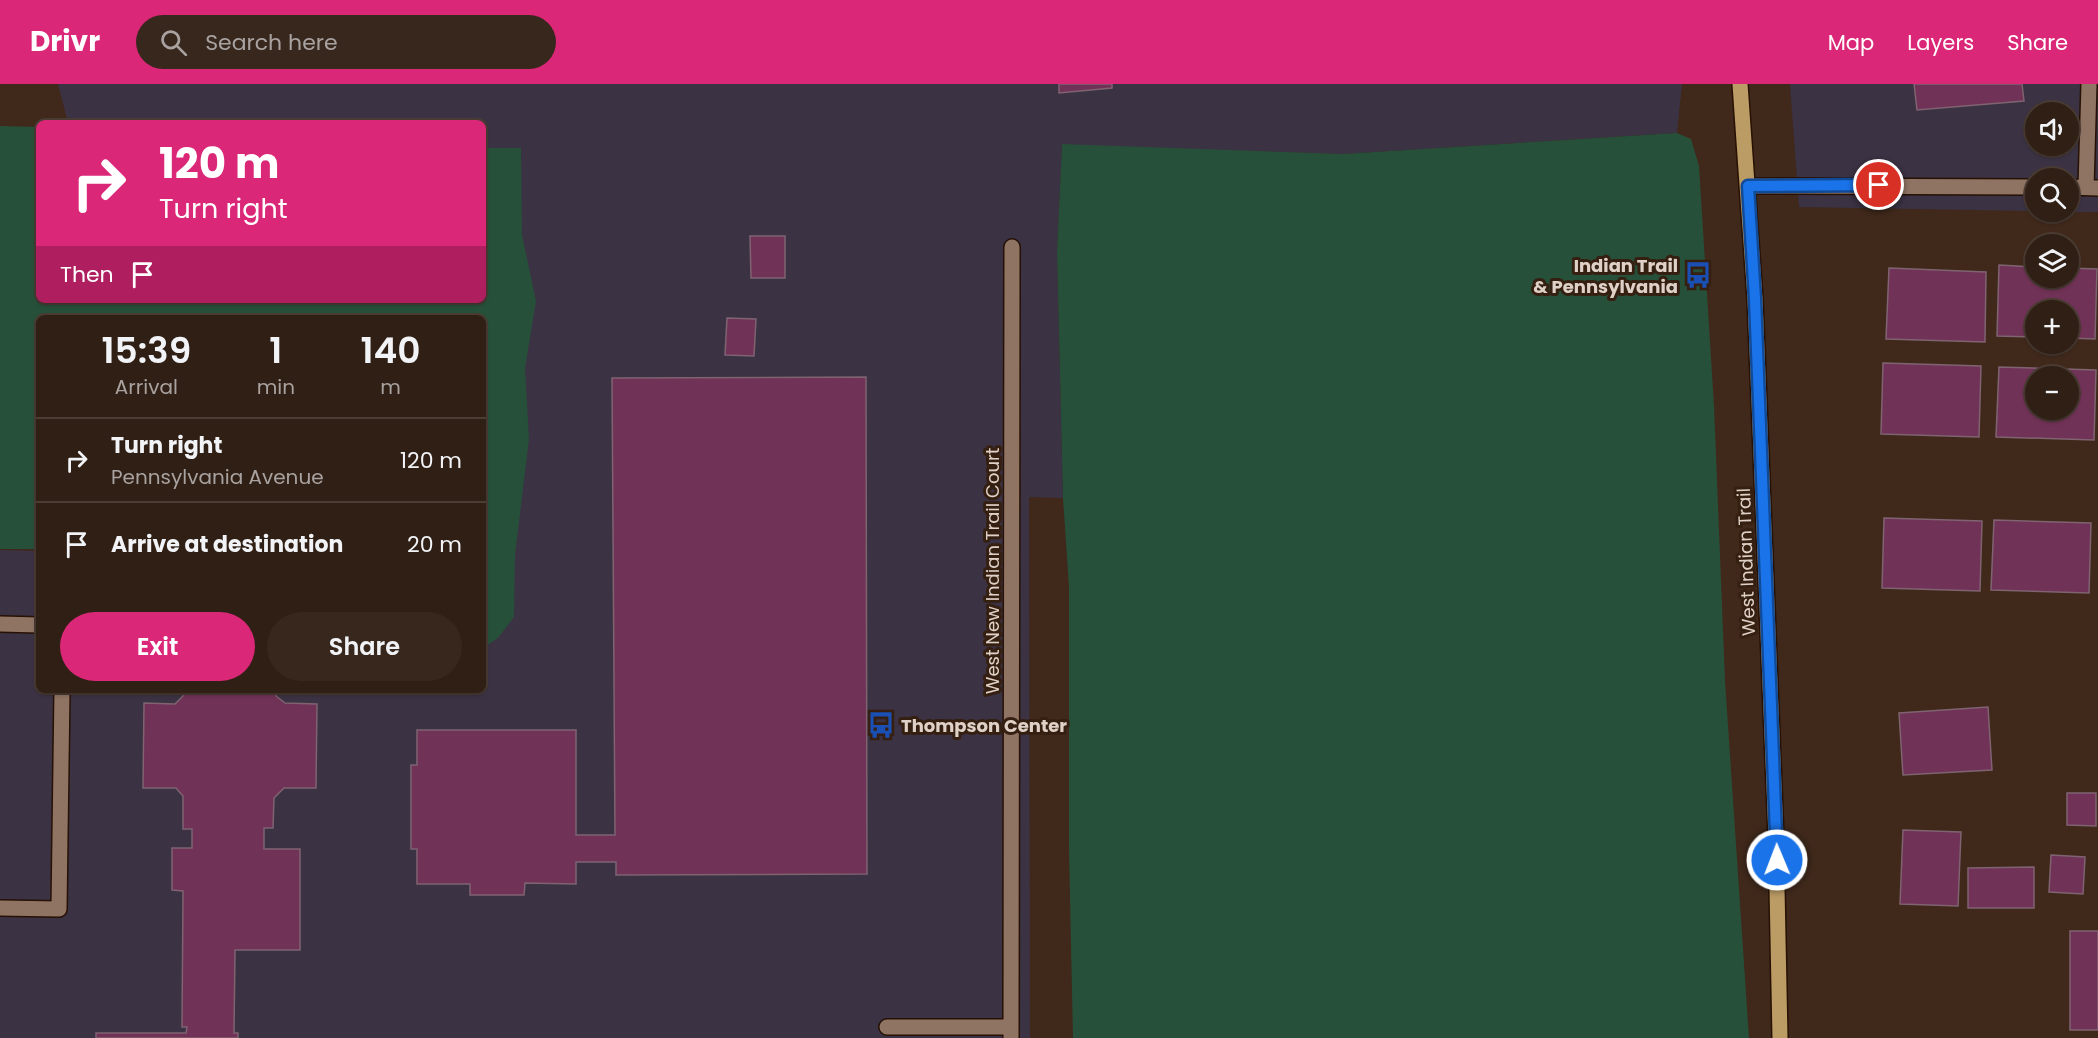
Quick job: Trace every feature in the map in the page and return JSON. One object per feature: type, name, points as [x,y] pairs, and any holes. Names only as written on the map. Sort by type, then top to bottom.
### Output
[{"type":"main road","name":"West Indian Trail","points":[[1740,84],[1755,299],[1776,838],[1780,1038]]},
{"type":"street","points":[[2092,90],[2092,188]]},
{"type":"street","points":[[1748,186],[2025,187]]},
{"type":"street","name":"West New Indian Trail Court","points":[[1011,1032],[1012,247]]},
{"type":"street","points":[[0,624],[36,625]]},
{"type":"street","points":[[0,908],[59,909],[62,693]]},
{"type":"street","points":[[887,1027],[1011,1032]]},
{"type":"shaded area","points":[[58,84],[1682,84],[1677,133],[1343,154],[1062,145],[1057,252],[1063,498],[1029,497],[1030,1038],[0,1038],[0,550],[36,551],[36,693],[486,693],[486,315],[483,315],[483,303],[486,303],[486,120],[67,120]]},
{"type":"shaded area","points":[[1790,84],[2098,84],[2098,212],[2079,212],[2079,168],[2025,168],[2025,211],[1799,207]]},
{"type":"green space","points":[[0,126],[36,127],[36,303],[486,303],[486,148],[521,148],[522,235],[536,301],[525,368],[529,439],[515,555],[514,617],[498,638],[486,646],[486,315],[36,315],[36,549],[0,549]]},
{"type":"green space","points":[[1677,133],[1691,139],[1699,166],[1714,406],[1725,681],[1749,1038],[1073,1038],[1069,850],[1069,587],[1063,498],[1057,252],[1062,144],[1343,154]]},
{"type":"building","points":[[1059,84],[1112,84],[1112,88],[1059,93]]},
{"type":"building","points":[[1914,84],[2022,84],[2024,101],[1917,110]]},
{"type":"building","points":[[750,236],[785,236],[785,278],[751,278]]},
{"type":"building","points":[[1999,265],[2025,266],[2025,288],[2079,288],[2079,268],[2097,269],[2095,339],[2079,338],[2079,300],[2025,300],[2025,337],[1997,336]]},
{"type":"building","points":[[1889,268],[1986,272],[1985,342],[1886,339]]},
{"type":"building","points":[[727,318],[756,319],[754,356],[725,355]]},
{"type":"building","points":[[1883,363],[1981,366],[1979,437],[1881,434]]},
{"type":"building","points":[[1999,367],[2025,368],[2025,420],[2079,420],[2079,369],[2096,370],[2094,440],[1996,437]]},
{"type":"building","points":[[866,377],[867,874],[616,875],[616,862],[576,862],[576,884],[525,883],[524,895],[470,895],[470,884],[417,884],[417,849],[411,849],[411,765],[417,765],[417,730],[576,730],[576,835],[615,835],[612,378]]},
{"type":"building","points":[[1884,518],[1982,521],[1980,591],[1882,588]]},
{"type":"building","points":[[1994,520],[2091,523],[2089,593],[1991,590]]},
{"type":"building","points":[[183,693],[276,693],[276,696],[285,703],[317,704],[316,788],[284,788],[274,798],[273,828],[264,828],[264,849],[300,849],[300,950],[235,950],[234,1033],[238,1033],[238,1038],[96,1038],[96,1033],[186,1033],[187,1027],[182,1027],[183,891],[172,890],[172,848],[192,848],[192,829],[183,829],[183,796],[176,788],[143,788],[144,703],[175,704]]},
{"type":"building","points":[[1988,707],[1992,770],[1903,775],[1899,713]]},
{"type":"building","points":[[2067,793],[2096,793],[2096,826],[2067,825]]},
{"type":"building","points":[[1903,830],[1961,832],[1958,906],[1900,904]]},
{"type":"building","points":[[2051,855],[2085,857],[2083,894],[2049,892]]},
{"type":"building","points":[[2034,867],[2034,908],[1968,908],[1968,868]]},
{"type":"building","points":[[2070,931],[2098,931],[2098,1030],[2070,1030]]},
{"type":"place","name":"Indian Trail & Pennsylvania","points":[[1698,275]]},
{"type":"place","name":"Thompson Center","points":[[881,725]]},
{"type":"route","points":[[1777,860],[1755,299],[1748,186],[1879,185]]}]
